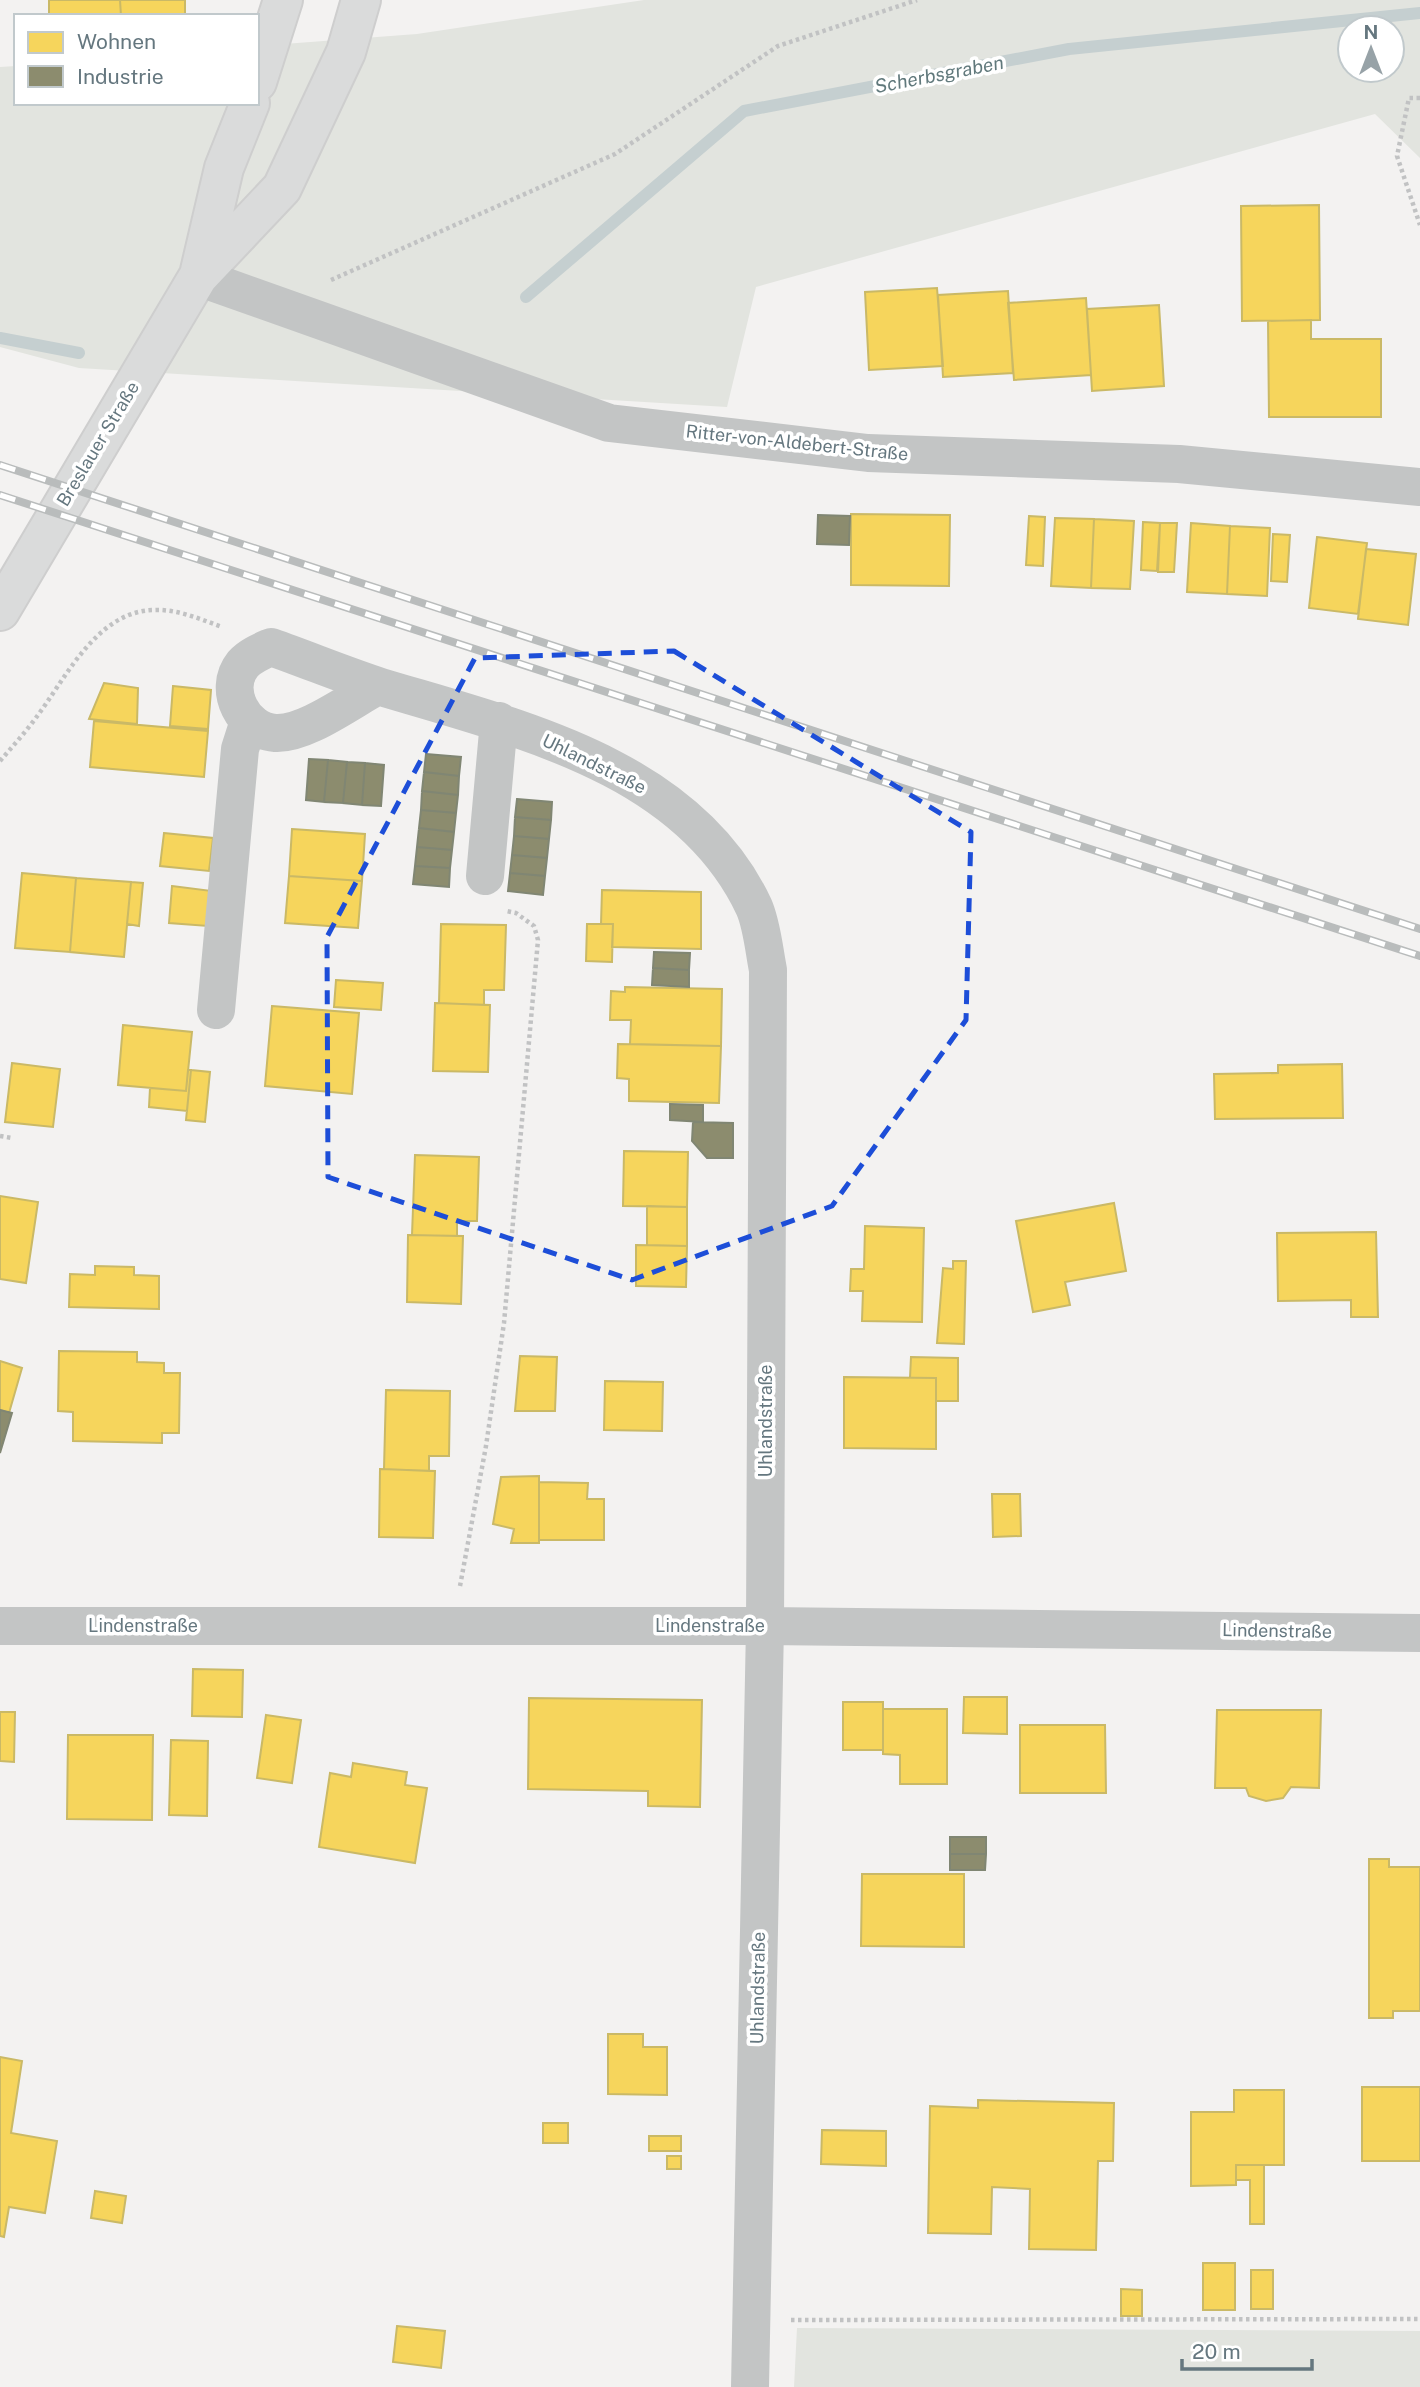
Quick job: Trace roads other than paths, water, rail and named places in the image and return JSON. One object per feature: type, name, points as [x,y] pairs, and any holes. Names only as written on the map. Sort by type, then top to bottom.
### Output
[{"type":"main road","points":[[259,76],[283,0]]},
{"type":"main road","name":"Breslauer Straße","points":[[0,611],[198,278],[282,188],[346,52],[361,0]]},
{"type":"main road","name":"Breslauer Straße","points":[[198,278],[224,169],[249,105]]},
{"type":"street","name":"Ritter-von-Aldebert-Straße","points":[[198,278],[609,423],[868,453],[1179,464],[1420,486]]},
{"type":"street","name":"Uhlandstraße","points":[[248,723],[240,711],[236,680],[243,664],[271,647],[378,685],[499,721],[630,778],[685,815],[727,861],[755,909],[768,970],[765,1626],[750,2387]]},
{"type":"street","points":[[216,1010],[240,749],[248,723],[276,734],[297,731],[378,685]]},
{"type":"street","points":[[485,876],[499,721]]},
{"type":"street","name":"Lindenstraße","points":[[0,1626],[765,1626],[1420,1633]]},
{"type":"waterway","name":"Scherbsgraben","points":[[526,297],[744,111],[1069,49],[1420,13]]},
{"type":"waterway","name":"Scherbsgraben","points":[[0,338],[79,353]]},
{"type":"railway","points":[[0,465],[1420,929]]},
{"type":"railway","points":[[0,495],[1420,956]]}]
